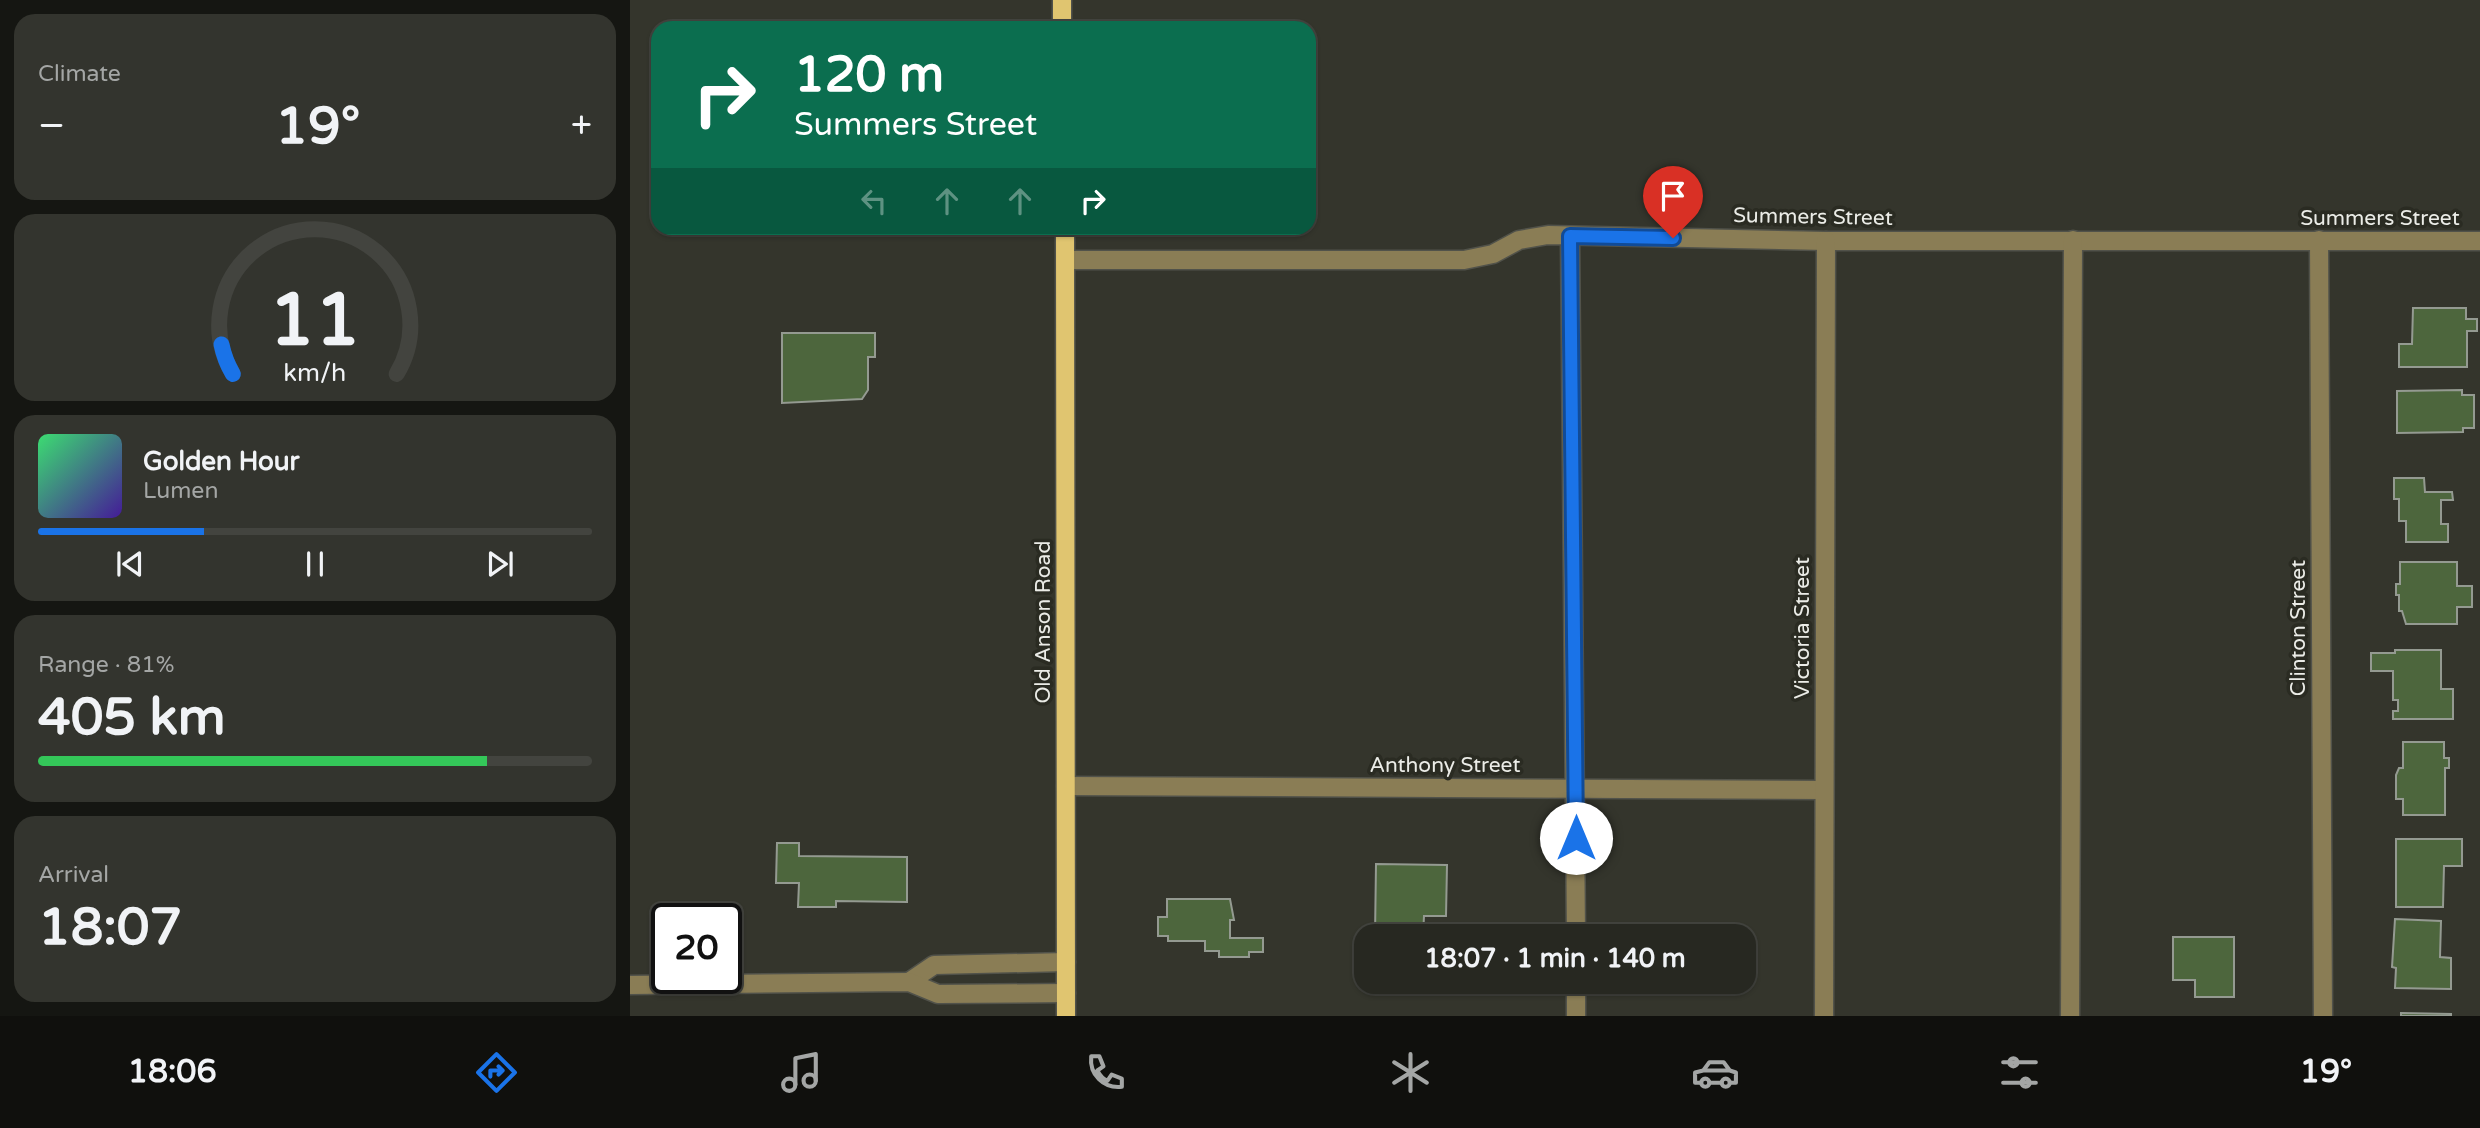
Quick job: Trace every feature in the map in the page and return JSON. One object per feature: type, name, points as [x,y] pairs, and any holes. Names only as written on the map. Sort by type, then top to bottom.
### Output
[{"type":"main road","points":[[1062,0],[1062,21]]},
{"type":"main road","name":"Old Anson Road","points":[[1065,235],[1066,1016]]},
{"type":"street","name":"Summers Street","points":[[1066,260],[1464,260],[1493,254],[1518,240],[1570,236],[1826,241],[2480,241]]},
{"type":"street","points":[[1570,236],[1576,924]]},
{"type":"street","points":[[2070,1016],[2073,240]]},
{"type":"street","name":"Clinton Street","points":[[2319,240],[2323,1016]]},
{"type":"street","name":"Victoria Street","points":[[1824,1016],[1826,241]]},
{"type":"street","name":"Anthony Street","points":[[1066,786],[1824,790]]},
{"type":"street","points":[[909,982],[934,965],[1066,962]]},
{"type":"street","points":[[630,985],[909,982],[938,994],[1066,993]]},
{"type":"street","points":[[1576,994],[1576,1016]]},
{"type":"building","points":[[2413,308],[2466,308],[2466,319],[2477,319],[2477,331],[2467,331],[2467,367],[2399,367],[2399,344],[2412,344]]},
{"type":"building","points":[[782,333],[875,333],[875,357],[868,357],[868,390],[862,399],[782,403]]},
{"type":"building","points":[[2462,390],[2462,395],[2474,395],[2474,428],[2463,428],[2463,432],[2397,433],[2397,391]]},
{"type":"building","points":[[2394,478],[2424,478],[2425,492],[2452,492],[2453,500],[2441,500],[2441,524],[2448,524],[2448,542],[2406,542],[2406,521],[2399,521],[2399,499],[2394,499]]},
{"type":"building","points":[[2400,562],[2457,562],[2457,586],[2472,586],[2472,607],[2457,607],[2457,624],[2406,624],[2402,611],[2399,611],[2399,595],[2396,595],[2396,584],[2400,584]]},
{"type":"building","points":[[2395,650],[2441,650],[2441,689],[2453,689],[2453,719],[2393,719],[2393,711],[2398,711],[2398,700],[2393,700],[2393,671],[2371,671],[2371,653],[2395,653]]},
{"type":"building","points":[[2403,742],[2444,742],[2444,758],[2449,758],[2449,768],[2445,768],[2445,815],[2403,815],[2403,799],[2396,799],[2396,775],[2399,768],[2403,768]]},
{"type":"building","points":[[2396,839],[2462,839],[2462,866],[2444,866],[2443,907],[2396,907]]},
{"type":"building","points":[[777,843],[799,843],[799,856],[907,857],[907,902],[836,901],[836,907],[798,907],[799,883],[776,883]]},
{"type":"building","points":[[1376,864],[1447,865],[1446,916],[1424,916],[1424,924],[1375,924]]},
{"type":"building","points":[[1167,899],[1230,899],[1234,920],[1230,920],[1230,938],[1263,938],[1263,952],[1249,952],[1249,957],[1219,957],[1219,951],[1205,951],[1205,941],[1168,941],[1168,936],[1158,936],[1158,917],[1167,917]]},
{"type":"building","points":[[2395,919],[2441,921],[2440,957],[2451,958],[2451,989],[2395,988],[2396,968],[2392,967]]},
{"type":"building","points":[[2173,937],[2234,937],[2234,997],[2195,997],[2195,980],[2173,980]]},
{"type":"building","points":[[2401,1013],[2451,1014],[2451,1016],[2401,1016]]},
{"type":"route","points":[[1576,838],[1570,236],[1673,238]]}]
